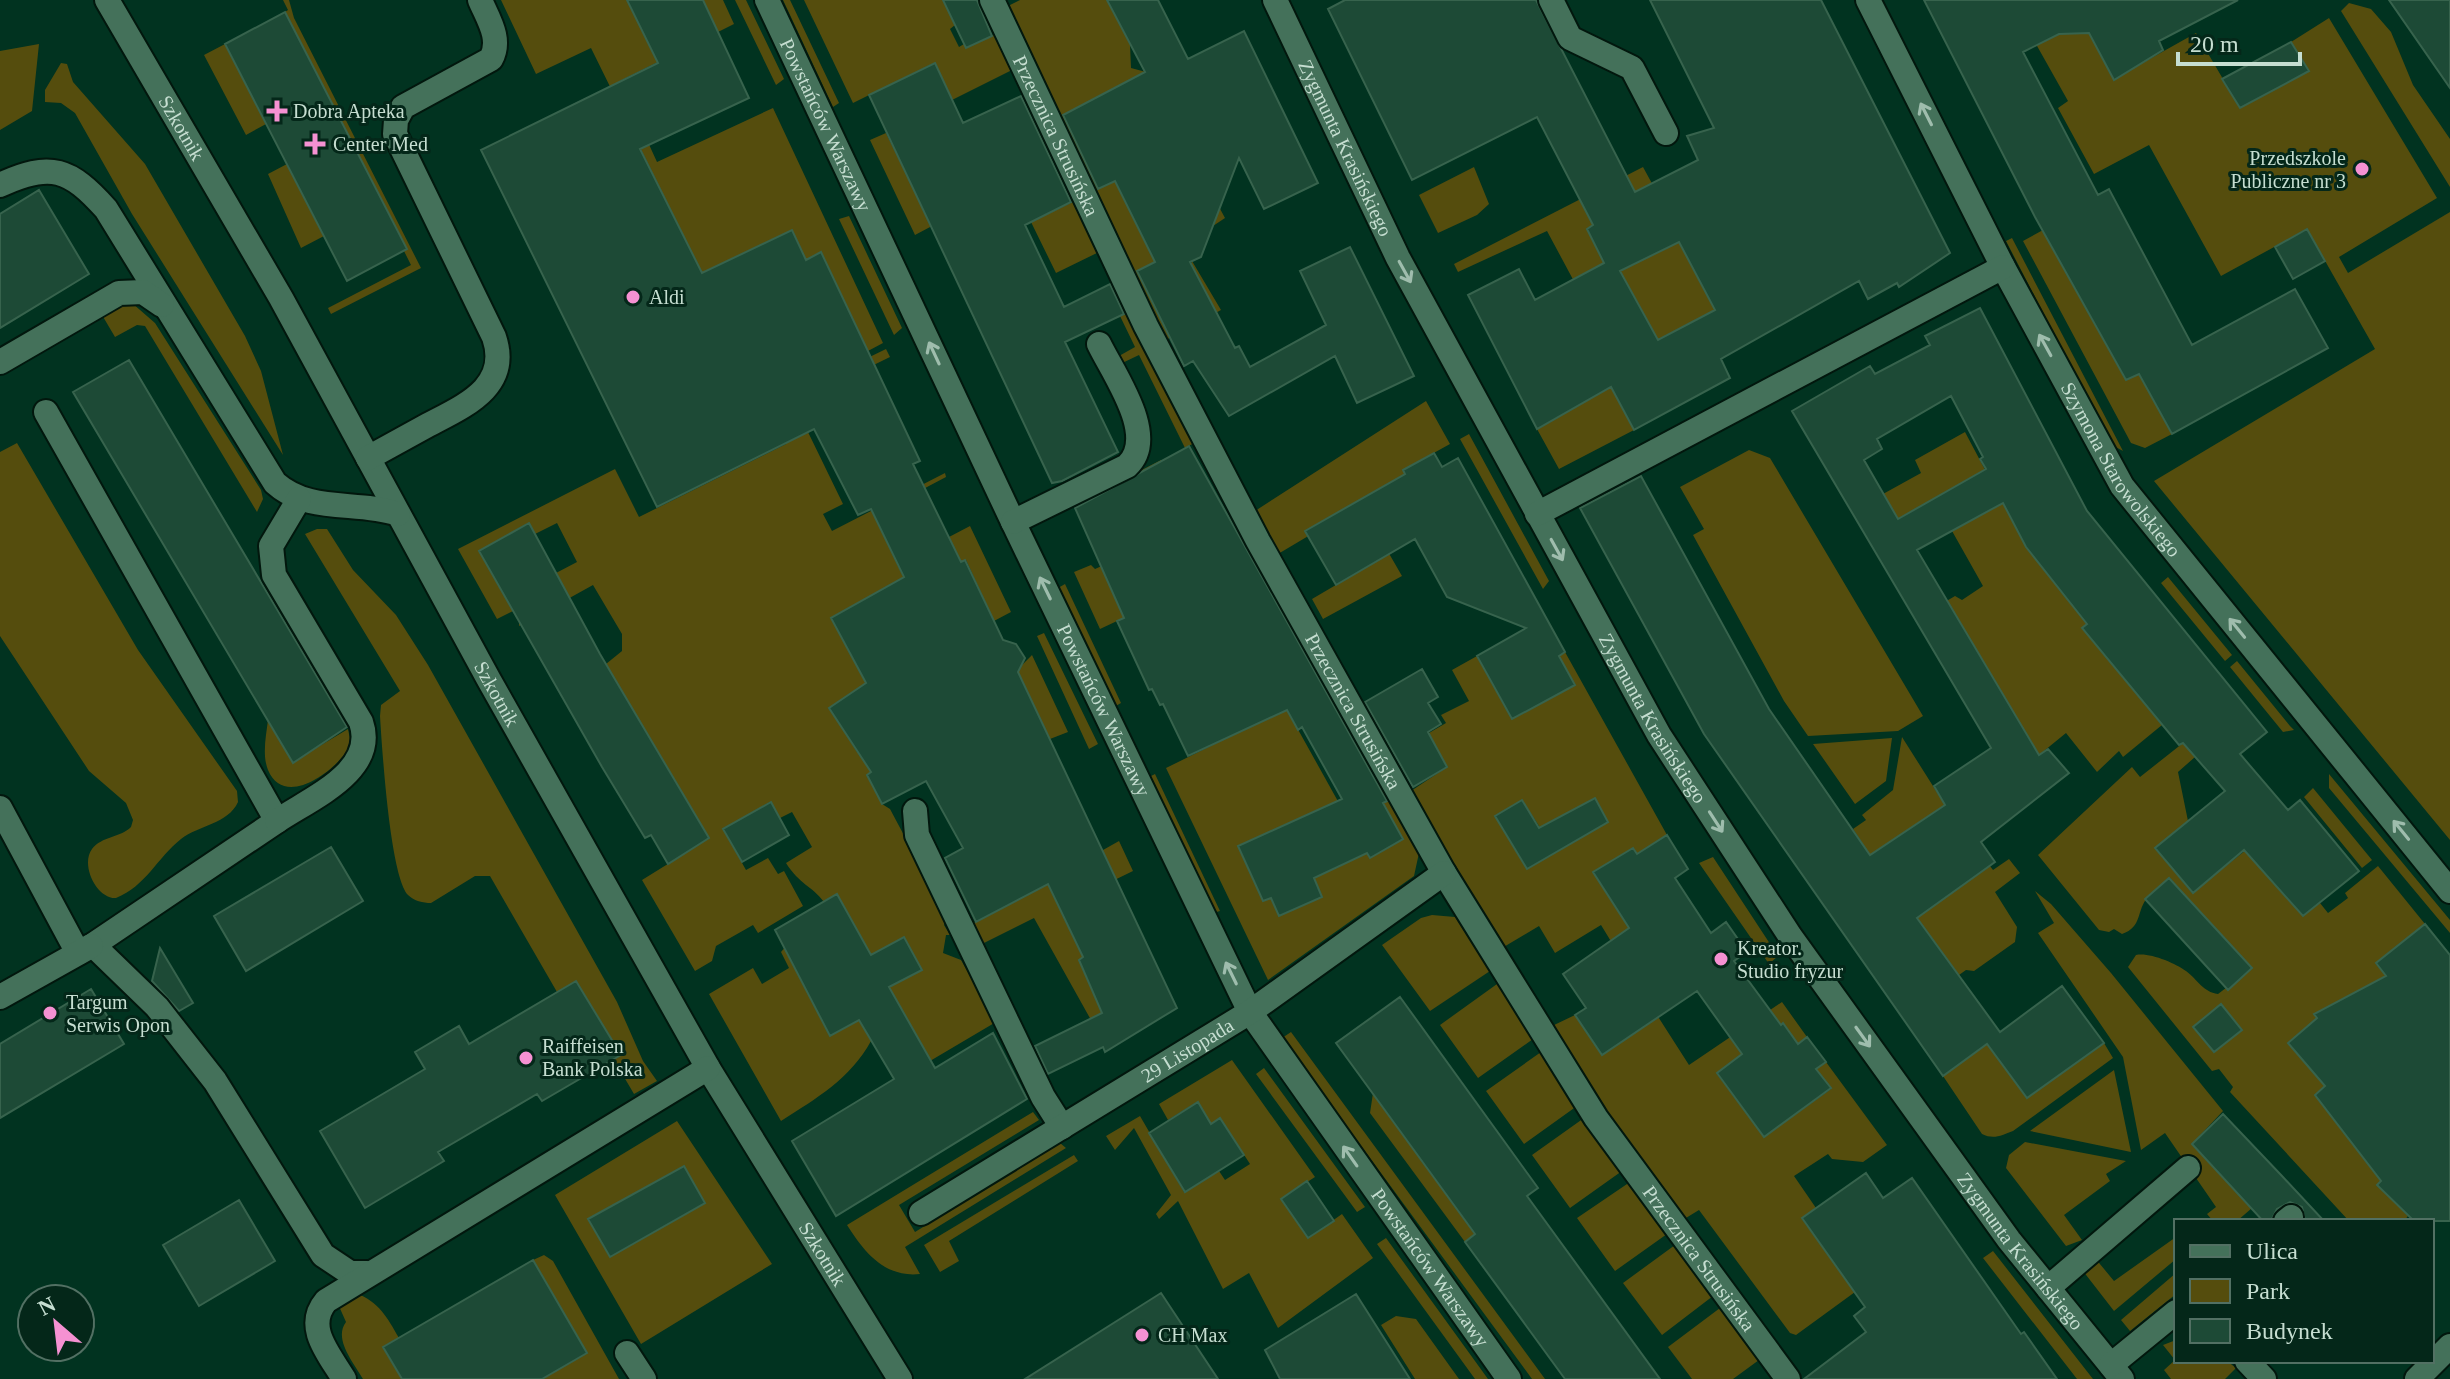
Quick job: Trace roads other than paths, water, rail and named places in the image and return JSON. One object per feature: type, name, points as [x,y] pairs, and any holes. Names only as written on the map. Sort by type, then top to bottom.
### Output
[{"type":"street","name":"Szkotnik","points":[[107,0],[281,298],[398,514],[708,1068],[900,1379]]},
{"type":"street","points":[[368,458],[472,402],[489,385],[497,366],[494,337],[395,134],[396,120],[403,107],[491,59],[497,46],[480,0]]},
{"type":"street","name":"Powstańców Warszawy","points":[[767,0],[1013,522],[1250,1012],[1509,1379]]},
{"type":"street","name":"Przecznica Strusińska","points":[[992,0],[1146,326],[1258,541],[1444,873],[1596,1118],[1788,1379]]},
{"type":"street","name":"Zygmunta Krasińskiego","points":[[1275,0],[1398,258],[1659,735],[1790,936],[2048,1288],[2116,1372]]},
{"type":"street","points":[[1551,0],[1570,38],[1632,68],[1666,133]]},
{"type":"street","name":"Szymona Starowolskiego","points":[[1868,0],[2003,267],[2122,486],[2450,891]]},
{"type":"street","points":[[0,185],[36,171],[72,175],[106,209],[275,483],[299,499],[315,505],[376,507],[398,514]]},
{"type":"street","points":[[1537,514],[2003,267]]},
{"type":"street","points":[[0,362],[119,293],[143,292],[168,311]]},
{"type":"street","points":[[1013,522],[1127,466],[1137,457],[1140,449],[1134,418],[1099,344]]},
{"type":"street","points":[[46,412],[277,821]]},
{"type":"street","points":[[0,997],[85,949],[334,783],[359,760],[365,746],[361,722],[274,575],[271,546],[287,514],[299,499]]},
{"type":"street","points":[[0,808],[85,949],[157,1007],[215,1081],[323,1255],[350,1273],[367,1273]]},
{"type":"street","points":[[915,811],[917,835],[1043,1097],[1062,1127]]},
{"type":"street","name":"29 Listopada","points":[[921,1213],[1250,1012],[1444,873]]},
{"type":"street","points":[[344,1379],[315,1322],[326,1301],[367,1273],[708,1068]]},
{"type":"street","points":[[2048,1288],[2188,1168]]},
{"type":"street","points":[[2116,1372],[2174,1314]]},
{"type":"street","points":[[2434,1362],[2450,1346]]},
{"type":"street","points":[[627,1353],[644,1379]]},
{"type":"street","points":[[2249,1363],[2264,1379]]},
{"type":"street","points":[[2417,1379],[2433,1363]]},
{"type":"place","name":"Dobra Apteka","points":[[277,111]]},
{"type":"place","name":"Center Med","points":[[315,144]]},
{"type":"place","name":"Przedszkole Publiczne nr 3","points":[[2362,169]]},
{"type":"place","name":"Aldi","points":[[633,297]]},
{"type":"place","name":"Kreator. Studio fryzur","points":[[1721,959]]},
{"type":"place","name":"Targum Serwis Opon","points":[[50,1013]]},
{"type":"place","name":"Raiffeisen Bank Polska","points":[[526,1058]]},
{"type":"place","name":"CH Max","points":[[1142,1335]]}]
